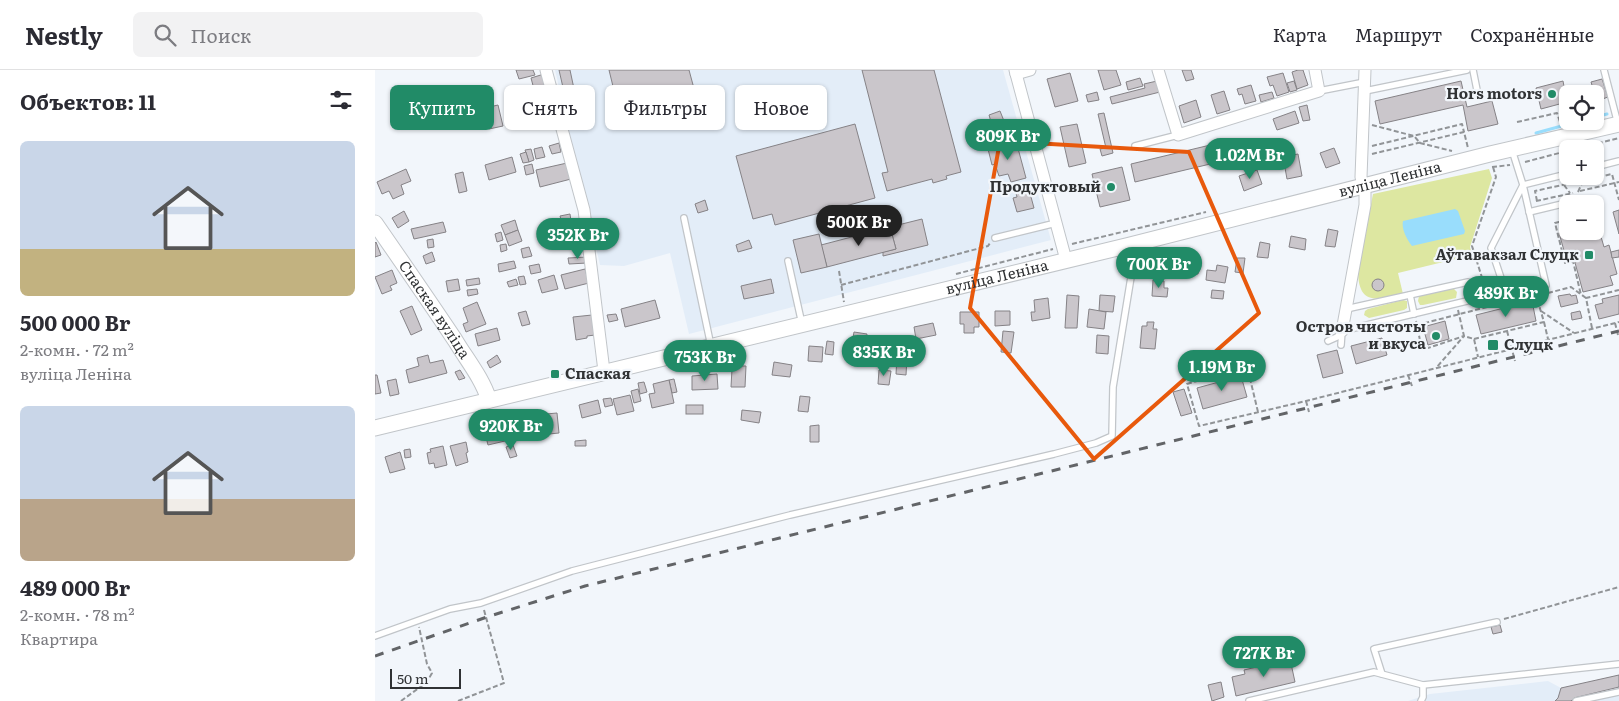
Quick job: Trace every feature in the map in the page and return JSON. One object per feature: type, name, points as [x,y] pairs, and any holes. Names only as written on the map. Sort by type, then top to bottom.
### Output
[{"type":"main road","name":"вуліца Леніна","points":[[375,428],[1619,124]]},
{"type":"main road","name":"Спаская вуліца","points":[[375,223],[470,364],[484,386],[489,400]]},
{"type":"street","points":[[546,70],[584,210],[604,371]]},
{"type":"street","points":[[1030,70],[1015,72],[1066,260]]},
{"type":"street","points":[[1159,70],[1178,135],[1319,90],[1315,70]]},
{"type":"street","points":[[1342,331],[1365,205],[1361,177],[1365,81]]},
{"type":"lane","points":[[1319,90],[1365,81],[1467,70]]},
{"type":"lane","points":[[1473,70],[1477,90]]},
{"type":"lane","points":[[1605,70],[1619,124]]},
{"type":"lane","points":[[1135,146],[1178,135]]},
{"type":"lane","points":[[1512,149],[1523,185],[1546,285],[1517,291],[1502,281],[1491,248],[1523,185],[1559,176]]},
{"type":"lane","points":[[1604,165],[1619,161]]},
{"type":"lane","points":[[1529,212],[1559,205]]},
{"type":"lane","points":[[684,218],[711,346]]},
{"type":"lane","points":[[995,238],[1056,223]]},
{"type":"lane","points":[[375,636],[449,608],[481,603],[572,570],[790,515],[1096,443],[1112,436],[1113,387],[1133,265],[1130,245]]},
{"type":"lane","points":[[788,262],[802,324]]},
{"type":"lane","points":[[1328,341],[1337,337],[1342,331],[1471,300],[1476,294],[1474,285],[1468,282],[1346,309]]},
{"type":"lane","points":[[1410,295],[1414,314]]},
{"type":"lane","points":[[1341,345],[1342,331]]},
{"type":"lane","points":[[1382,674],[1375,649],[1497,622]]},
{"type":"lane","points":[[1249,701],[1374,672],[1423,685],[1619,664]]},
{"type":"lane","points":[[1421,701],[1423,685]]},
{"type":"lane","points":[[1577,701],[1619,692]]},
{"type":"path","points":[[1517,122],[1557,113],[1559,120]]},
{"type":"path","points":[[1364,122],[1414,136],[1419,143],[1457,152]]},
{"type":"path","points":[[1362,152],[1462,124],[1468,150]]},
{"type":"path","points":[[1362,152],[1419,143],[1464,132]]},
{"type":"path","points":[[1604,142],[1619,138]]},
{"type":"path","points":[[1491,306],[1473,246],[1496,177],[1493,167],[1516,164],[1559,153]]},
{"type":"path","points":[[1604,175],[1612,174],[1619,200]]},
{"type":"path","points":[[1537,201],[1535,191],[1564,185],[1575,197],[1581,185]]},
{"type":"path","points":[[1559,221],[1555,222],[1559,238]]},
{"type":"path","points":[[841,285],[988,246],[995,238]]},
{"type":"path","points":[[1559,240],[1565,263],[1573,261],[1581,295]]},
{"type":"path","points":[[839,271],[844,302]]},
{"type":"path","points":[[1534,288],[1548,339]]},
{"type":"path","points":[[1545,294],[1571,288],[1586,298],[1619,290]]},
{"type":"path","points":[[1417,325],[1537,296]]},
{"type":"path","points":[[1586,298],[1592,328]]},
{"type":"path","points":[[1456,303],[1464,336]]},
{"type":"path","points":[[1541,311],[1574,333]]},
{"type":"path","points":[[1414,314],[1421,345],[1428,348],[1464,336],[1474,339],[1544,322]]},
{"type":"path","points":[[1258,412],[1247,366],[1187,384],[1199,426],[1306,401],[1619,322]]},
{"type":"path","points":[[1615,323],[1618,335]]},
{"type":"path","points":[[1507,331],[1515,361]]},
{"type":"path","points":[[1436,368],[1464,336]]},
{"type":"path","points":[[1474,339],[1478,357]]},
{"type":"path","points":[[1407,375],[1412,386]]},
{"type":"path","points":[[1306,401],[1309,412]]},
{"type":"path","points":[[1497,622],[1619,587]]},
{"type":"path","points":[[458,701],[504,683],[481,603]]},
{"type":"path","points":[[401,701],[427,682],[433,674],[427,664],[417,620]]},
{"type":"highlighted area","points":[[1000,141],[1189,152],[1259,313],[1094,459],[970,308]]},
{"type":"shaded area","points":[[555,70],[1003,70],[1051,240],[689,334],[670,253],[624,266],[600,265],[569,130],[595,130],[595,85],[558,85]]},
{"type":"shaded area","points":[[1619,675],[1619,701],[1408,701],[1430,694],[1548,681],[1561,688]]},
{"type":"green space","points":[[1489,169],[1492,178],[1470,247],[1472,255],[1398,273],[1403,294],[1377,299],[1365,295],[1361,290],[1358,270],[1373,194]]},
{"type":"green space","points":[[1453,288],[1457,292],[1456,298],[1423,305],[1420,305],[1418,301],[1419,296]]},
{"type":"green space","points":[[1403,300],[1407,301],[1407,308],[1404,310],[1369,318],[1364,315],[1368,309]]},
{"type":"water","points":[[1455,209],[1458,211],[1465,231],[1464,234],[1412,246],[1408,241],[1403,221]]},
{"type":"building","points":[[516,70],[533,70],[535,75],[519,79]]},
{"type":"building","points":[[559,70],[570,70],[573,85],[562,85]]},
{"type":"building","points":[[609,70],[689,70],[693,85],[613,85]]},
{"type":"building","points":[[862,70],[934,70],[961,172],[946,176],[947,179],[933,183],[932,179],[887,191],[882,173],[888,172]]},
{"type":"building","points":[[1098,70],[1116,70],[1121,85],[1104,90]]},
{"type":"building","points":[[1182,70],[1191,70],[1194,79],[1186,81]]},
{"type":"building","points":[[1303,70],[1308,85],[1297,89],[1292,72]]},
{"type":"building","points":[[1070,73],[1078,101],[1055,107],[1047,79]]},
{"type":"building","points":[[1283,73],[1289,92],[1277,96],[1273,85],[1270,86],[1267,77]]},
{"type":"building","points":[[544,74],[546,85],[533,85],[531,78]]},
{"type":"building","points":[[1140,78],[1143,86],[1128,90],[1126,82]]},
{"type":"building","points":[[1602,79],[1604,85],[1592,85],[1591,82]]},
{"type":"building","points":[[1157,81],[1160,92],[1112,104],[1110,97],[1145,88],[1144,84]]},
{"type":"building","points":[[1294,81],[1297,90],[1290,92],[1287,83]]},
{"type":"building","points":[[1461,81],[1467,107],[1492,101],[1498,124],[1468,131],[1463,105],[1380,124],[1375,101]]},
{"type":"building","name":"Hors motors","points":[[1563,81],[1564,85],[1559,85],[1559,104],[1541,109],[1536,88]]},
{"type":"building","points":[[1251,85],[1256,101],[1245,104],[1242,94],[1239,95],[1237,89]]},
{"type":"building","points":[[1604,85],[1608,97],[1604,98]]},
{"type":"building","points":[[1224,91],[1230,110],[1217,114],[1211,95]]},
{"type":"building","points":[[1097,92],[1099,100],[1088,102],[1086,95]]},
{"type":"building","points":[[1272,92],[1274,98],[1261,102],[1259,95]]},
{"type":"building","points":[[1196,100],[1201,117],[1184,123],[1179,106]]},
{"type":"building","points":[[498,105],[503,126],[494,128],[494,106]]},
{"type":"building","points":[[1307,105],[1310,120],[1303,121],[1299,107]]},
{"type":"building","points":[[1000,111],[1004,121],[992,125],[989,115]]},
{"type":"building","points":[[1295,111],[1299,123],[1277,130],[1273,119]]},
{"type":"building","points":[[1104,113],[1113,153],[1102,156],[1100,149],[1106,148],[1098,114]]},
{"type":"building","points":[[855,124],[875,198],[775,225],[772,214],[753,219],[736,156]]},
{"type":"building","points":[[1077,124],[1086,163],[1069,167],[1060,127]]},
{"type":"building","points":[[1016,141],[1026,178],[1011,182],[1008,174],[999,176],[995,164],[992,165],[988,149]]},
{"type":"building","points":[[1227,141],[1231,159],[1135,182],[1131,164]]},
{"type":"building","points":[[559,143],[561,152],[552,154],[549,146]]},
{"type":"building","points":[[542,147],[545,157],[536,159],[534,149]]},
{"type":"building","points":[[1334,148],[1340,163],[1326,168],[1320,153]]},
{"type":"building","points":[[531,149],[534,160],[529,162],[525,150]]},
{"type":"building","points":[[526,152],[529,162],[523,163],[520,154]]},
{"type":"building","points":[[1298,154],[1302,176],[1287,179],[1283,157]]},
{"type":"building","points":[[512,157],[516,172],[489,180],[485,165]]},
{"type":"building","points":[[567,163],[571,179],[540,187],[536,170]]},
{"type":"building","points":[[532,164],[534,173],[526,175],[524,166]]},
{"type":"building","name":"Продуктовый","points":[[1122,167],[1130,200],[1100,207],[1092,174]]},
{"type":"building","points":[[406,169],[411,181],[401,185],[404,194],[393,199],[389,191],[382,194],[377,182]]},
{"type":"building","points":[[1257,170],[1262,184],[1244,191],[1239,176]]},
{"type":"building","points":[[463,172],[467,191],[459,193],[455,174]]},
{"type":"building","points":[[1028,186],[1034,208],[1017,212],[1013,198],[1017,197],[1015,189]]},
{"type":"building","points":[[705,200],[708,210],[698,213],[695,204]]},
{"type":"building","points":[[1619,210],[1619,234],[1613,212]]},
{"type":"building","points":[[404,211],[409,221],[398,228],[392,218]]},
{"type":"building","points":[[570,214],[571,221],[562,223],[560,216]]},
{"type":"building","points":[[922,219],[928,245],[883,256],[883,252],[896,249],[890,227]]},
{"type":"building","points":[[515,220],[518,230],[505,235],[501,225]]},
{"type":"building","points":[[443,222],[446,232],[414,239],[411,229]]},
{"type":"building","points":[[890,227],[896,249],[827,267],[821,245]]},
{"type":"building","points":[[1328,229],[1338,231],[1335,247],[1325,246]]},
{"type":"building","points":[[518,230],[522,241],[509,246],[505,235]]},
{"type":"building","points":[[501,232],[503,240],[497,242],[495,234]]},
{"type":"building","points":[[819,234],[827,267],[801,273],[793,240]]},
{"type":"building","points":[[1291,236],[1306,239],[1305,250],[1289,247]]},
{"type":"building","points":[[433,239],[434,247],[428,248],[427,240]]},
{"type":"building","points":[[749,240],[752,248],[738,252],[736,245]]},
{"type":"building","name":"Аўтавакзал Слуцк","points":[[1561,240],[1602,240],[1604,247],[1609,245],[1617,274],[1610,276],[1613,285],[1583,292],[1574,259],[1567,261]]},
{"type":"building","points":[[1260,242],[1270,244],[1268,258],[1257,257]]},
{"type":"building","points":[[375,243],[381,255],[375,257]]},
{"type":"building","points":[[506,244],[507,250],[501,252],[500,245]]},
{"type":"building","points":[[529,247],[532,256],[523,258],[521,249]]},
{"type":"building","points":[[1619,250],[1619,257],[1612,258],[1611,252]]},
{"type":"building","points":[[432,252],[435,261],[426,264],[423,256]]},
{"type":"building","points":[[1188,256],[1200,257],[1198,274],[1187,273]]},
{"type":"building","points":[[587,257],[587,263],[569,264],[568,258]]},
{"type":"building","points":[[1237,258],[1245,258],[1243,273],[1235,272]]},
{"type":"building","points":[[514,261],[516,268],[499,272],[498,264]]},
{"type":"building","points":[[539,264],[541,272],[531,274],[529,266]]},
{"type":"building","points":[[1217,265],[1228,267],[1225,283],[1206,280],[1207,270],[1216,271]]},
{"type":"building","points":[[585,269],[589,283],[565,289],[561,275]]},
{"type":"building","points":[[392,270],[397,283],[390,286],[392,290],[382,294],[375,277]]},
{"type":"building","points":[[554,275],[558,289],[542,293],[538,280]]},
{"type":"building","points":[[524,276],[526,284],[520,285],[518,277]]},
{"type":"building","points":[[479,278],[480,284],[467,286],[466,280]]},
{"type":"building","points":[[458,279],[460,290],[448,292],[446,281]]},
{"type":"building","points":[[516,279],[518,285],[509,287],[507,282]]},
{"type":"building","points":[[771,279],[774,293],[744,299],[741,286]]},
{"type":"building","points":[[1376,279],[1380,279],[1384,285],[1380,291],[1376,291],[1372,287],[1372,283]]},
{"type":"building","points":[[1153,280],[1164,281],[1164,288],[1168,288],[1167,297],[1152,296]]},
{"type":"building","points":[[477,289],[478,294],[468,296],[467,290]]},
{"type":"building","points":[[1212,290],[1224,291],[1223,299],[1211,298]]},
{"type":"building","points":[[1570,294],[1571,296],[1576,295],[1578,303],[1561,307],[1558,296]]},
{"type":"building","points":[[1067,295],[1079,296],[1077,328],[1065,328]]},
{"type":"building","points":[[1100,295],[1115,296],[1113,312],[1099,311]]},
{"type":"building","points":[[1619,295],[1619,314],[1599,319],[1595,305],[1603,303],[1602,299]]},
{"type":"building","points":[[1048,298],[1050,318],[1032,321],[1031,312],[1035,312],[1034,300]]},
{"type":"building","points":[[655,300],[660,318],[625,327],[621,309]]},
{"type":"building","name":"Слуцк","points":[[1532,301],[1536,321],[1481,334],[1476,315]]},
{"type":"building","points":[[477,302],[486,324],[466,332],[463,324],[468,322],[463,308]]},
{"type":"building","points":[[412,306],[422,330],[411,335],[400,311]]},
{"type":"building","points":[[1089,309],[1106,312],[1104,329],[1087,327]]},
{"type":"building","points":[[526,311],[530,324],[522,326],[518,313]]},
{"type":"building","points":[[995,311],[1010,311],[1010,325],[995,326]]},
{"type":"building","points":[[1580,311],[1582,318],[1572,320],[1571,313]]},
{"type":"building","points":[[960,312],[979,312],[979,327],[974,327],[974,333],[964,333],[964,324],[960,324]]},
{"type":"building","points":[[616,314],[618,320],[609,322],[607,315]]},
{"type":"building","points":[[592,315],[595,335],[576,340],[573,317]]},
{"type":"building","points":[[1445,321],[1449,339],[1428,345],[1423,327]]},
{"type":"building","points":[[1147,322],[1154,322],[1153,329],[1157,329],[1155,349],[1140,348],[1142,326],[1147,326]]},
{"type":"building","points":[[933,323],[936,335],[916,339],[914,327]]},
{"type":"building","points":[[497,328],[500,340],[478,346],[475,334]]},
{"type":"building","points":[[1003,331],[1014,332],[1011,353],[1001,352]]},
{"type":"building","points":[[854,332],[867,334],[863,358],[850,355]]},
{"type":"building","points":[[1097,335],[1109,336],[1108,354],[1096,353]]},
{"type":"building","points":[[897,337],[899,354],[890,355],[889,350],[882,351],[880,339]]},
{"type":"building","points":[[1382,338],[1387,355],[1356,364],[1351,346]]},
{"type":"building","points":[[827,341],[834,342],[833,355],[825,354]]},
{"type":"building","points":[[809,346],[823,347],[822,362],[808,361]]},
{"type":"building","points":[[1337,350],[1343,373],[1323,378],[1317,355]]},
{"type":"building","points":[[428,355],[430,363],[443,360],[447,373],[409,383],[406,370],[419,366],[417,358]]},
{"type":"building","points":[[497,355],[501,362],[490,368],[487,362]]},
{"type":"building","points":[[897,357],[907,357],[906,375],[896,374]]},
{"type":"building","points":[[774,362],[792,365],[790,377],[772,375]]},
{"type":"building","points":[[736,366],[746,366],[745,387],[731,387],[732,369],[736,369]]},
{"type":"building","points":[[460,370],[465,378],[459,380],[455,372]]},
{"type":"building","points":[[879,370],[891,371],[889,385],[878,384]]},
{"type":"building","points":[[717,374],[718,389],[692,390],[692,376]]},
{"type":"building","points":[[375,375],[377,375],[381,393],[375,394]]},
{"type":"building","points":[[1241,376],[1247,397],[1203,409],[1197,388]]},
{"type":"building","points":[[396,379],[399,394],[390,396],[387,381]]},
{"type":"building","points":[[674,379],[677,392],[672,393],[669,380]]},
{"type":"building","points":[[669,380],[674,403],[652,408],[649,394],[655,393],[653,384]]},
{"type":"building","points":[[644,382],[647,392],[640,394],[638,383]]},
{"type":"building","points":[[638,389],[641,401],[634,403],[631,391]]},
{"type":"building","points":[[1184,389],[1192,413],[1181,416],[1173,392]]},
{"type":"building","points":[[630,395],[634,411],[617,415],[613,399]]},
{"type":"building","points":[[800,396],[810,397],[808,412],[798,411]]},
{"type":"building","points":[[611,398],[613,405],[605,407],[603,399]]},
{"type":"building","points":[[598,400],[601,413],[582,418],[579,405]]},
{"type":"building","points":[[686,405],[703,405],[703,414],[686,414]]},
{"type":"building","points":[[742,410],[761,412],[759,423],[741,420]]},
{"type":"building","points":[[557,413],[559,433],[549,434],[546,414]]},
{"type":"building","points":[[511,418],[516,429],[506,434],[501,423]]},
{"type":"building","points":[[819,425],[819,442],[810,442],[810,426]]},
{"type":"building","points":[[502,429],[505,441],[488,445],[485,433]]},
{"type":"building","points":[[586,440],[586,446],[575,446],[575,441]]},
{"type":"building","points":[[466,442],[468,462],[456,466],[450,446]]},
{"type":"building","points":[[513,445],[517,456],[510,458],[506,447]]},
{"type":"building","points":[[443,446],[447,465],[435,468],[434,463],[429,464],[427,453],[431,452],[430,449]]},
{"type":"building","points":[[410,449],[411,457],[405,458],[404,450]]},
{"type":"building","points":[[400,452],[405,469],[390,473],[385,457]]},
{"type":"building","points":[[1500,625],[1502,632],[1493,634],[1491,627]]},
{"type":"building","points":[[1281,637],[1284,648],[1249,656],[1246,645]]},
{"type":"building","points":[[1290,659],[1295,682],[1236,696],[1232,677],[1245,674],[1244,670]]},
{"type":"building","points":[[1619,675],[1619,687],[1574,698],[1571,701],[1555,701],[1561,688]]},
{"type":"building","points":[[1221,682],[1224,697],[1212,701],[1208,685]]},
{"type":"waterway","points":[[1536,133],[1559,127]]},
{"type":"railway","points":[[375,656],[487,617],[585,586],[1619,331]]},
{"type":"place","name":"Hors motors","points":[[1552,94]]},
{"type":"place","name":"Продуктовый","points":[[1111,187]]},
{"type":"place","name":"Аўтавакзал Слуцк","points":[[1589,255]]},
{"type":"place","name":"Остров чистоты и вкуса","points":[[1436,336]]},
{"type":"place","name":"Слуцк","points":[[1493,345]]},
{"type":"place","name":"Спаская","points":[[555,374]]}]
